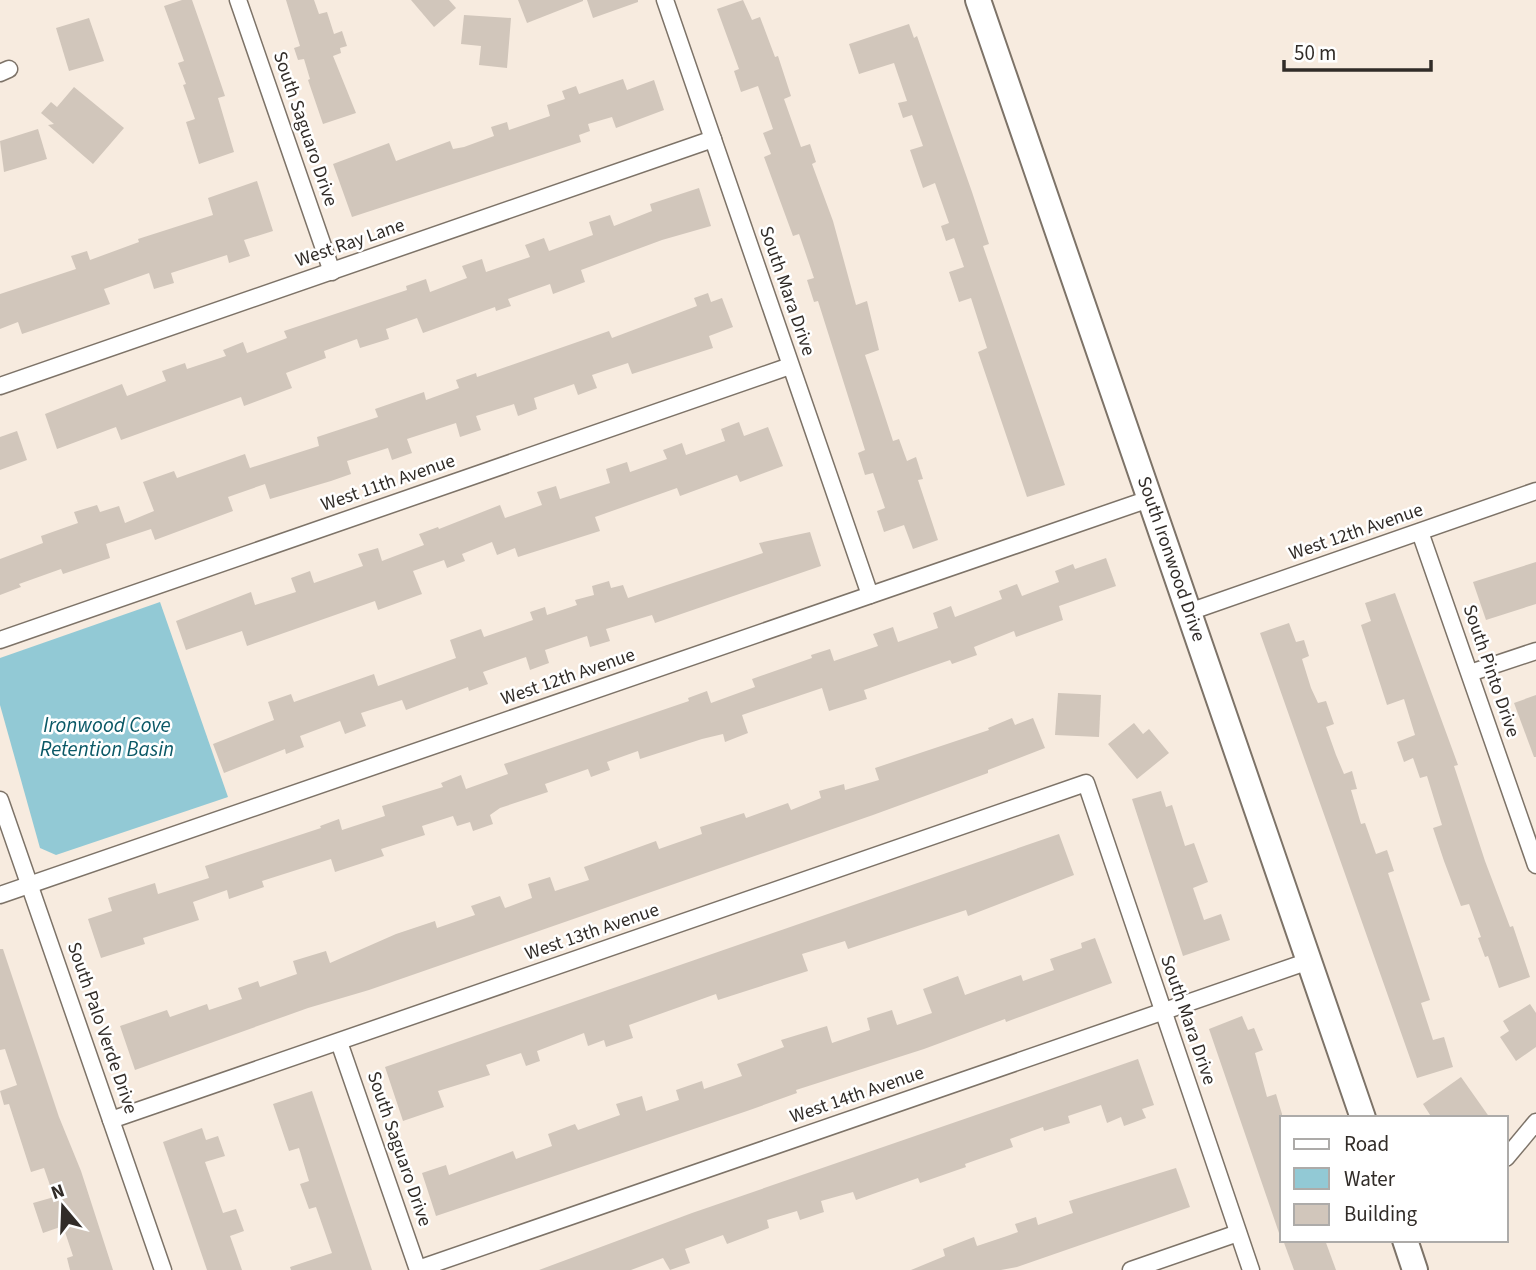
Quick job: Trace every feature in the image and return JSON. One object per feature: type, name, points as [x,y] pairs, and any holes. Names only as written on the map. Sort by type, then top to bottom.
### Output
[{"type":"main road","name":"South Ironwood Drive","points":[[978,0],[1362,1116]]},
{"type":"main road","points":[[1406,1242],[1415,1270]]},
{"type":"street","name":"South Saguaro Drive","points":[[238,0],[332,272]]},
{"type":"street","name":"South Mara Drive","points":[[665,0],[870,595]]},
{"type":"street","name":"West Ray Lane","points":[[0,386],[713,139]]},
{"type":"street","name":"West 11th Avenue","points":[[0,640],[790,366]]},
{"type":"street","name":"West 12th Avenue","points":[[1189,612],[1536,491]]},
{"type":"street","name":"West 12th Avenue","points":[[0,895],[1149,499]]},
{"type":"street","name":"South Pinto Drive","points":[[1420,532],[1536,864]]},
{"type":"street","points":[[1470,673],[1536,650]]},
{"type":"street","name":"South Mara Drive","points":[[1086,783],[1251,1270]]},
{"type":"street","name":"West 13th Avenue","points":[[111,1120],[1086,783]]},
{"type":"street","name":"South Palo Verde Drive","points":[[0,800],[163,1270]]},
{"type":"street","name":"West 14th Avenue","points":[[418,1269],[1309,961]]},
{"type":"street","name":"South Saguaro Drive","points":[[339,1042],[418,1269]]},
{"type":"street","points":[[1508,1156],[1536,1122]]},
{"type":"street","points":[[1131,1270],[1238,1233]]},
{"type":"water","name":"Ironwood Cove Retention Basin","points":[[160,602],[228,797],[56,855],[40,848],[0,705],[0,658]]},
{"type":"building","points":[[192,0],[206,40],[225,96],[218,98],[234,152],[199,164],[186,122],[195,119],[178,63],[184,61],[164,6]]},
{"type":"building","points":[[286,0],[314,0],[319,14],[327,12],[334,34],[342,31],[347,46],[340,48],[341,53],[333,56],[356,113],[323,124],[304,59],[298,60],[294,48],[300,46]]},
{"type":"building","points":[[411,0],[449,0],[456,8],[434,27]]},
{"type":"building","points":[[518,0],[583,0],[583,1],[527,23]]},
{"type":"building","points":[[587,0],[638,0],[638,2],[593,18]]},
{"type":"building","points":[[743,0],[752,20],[760,17],[775,57],[778,56],[791,96],[784,99],[801,147],[810,144],[816,162],[812,164],[833,221],[856,305],[867,301],[879,350],[865,355],[893,441],[899,439],[907,461],[916,457],[923,479],[918,480],[938,540],[913,549],[904,525],[884,532],[877,511],[885,508],[873,473],[865,475],[858,453],[865,450],[818,301],[814,302],[807,280],[814,278],[799,234],[793,236],[764,157],[771,154],[763,133],[773,129],[758,86],[741,92],[734,71],[739,69],[717,9]]},
{"type":"building","points":[[464,15],[511,18],[507,68],[479,65],[481,46],[461,44]]},
{"type":"building","points":[[89,18],[104,61],[69,71],[56,28]]},
{"type":"building","points":[[909,24],[914,38],[917,36],[972,192],[989,244],[983,246],[1065,485],[1027,497],[978,352],[987,348],[971,298],[959,302],[949,272],[964,267],[954,238],[946,241],[941,226],[949,223],[935,183],[923,188],[910,150],[923,146],[912,115],[903,118],[898,103],[907,101],[894,63],[859,74],[849,44]]},
{"type":"building","points":[[623,79],[627,90],[654,80],[664,110],[616,128],[612,117],[588,124],[590,131],[579,135],[581,142],[352,217],[333,164],[389,143],[396,161],[450,141],[453,149],[464,147],[494,136],[491,127],[507,122],[509,130],[550,116],[547,105],[565,99],[562,91],[576,86],[579,94]]},
{"type":"building","points":[[74,87],[124,128],[93,164],[48,125],[54,124],[41,113],[51,102],[57,107]]},
{"type":"building","points":[[38,129],[47,159],[4,172],[0,141]]},
{"type":"building","points":[[257,181],[273,231],[244,240],[250,256],[229,263],[227,255],[171,273],[174,283],[154,289],[149,273],[104,289],[110,304],[22,334],[18,322],[0,329],[0,294],[76,269],[71,256],[87,251],[90,260],[139,242],[138,239],[213,215],[208,198]]},
{"type":"building","points":[[699,188],[711,226],[662,240],[581,270],[585,282],[553,294],[550,284],[508,299],[511,306],[496,311],[495,307],[423,333],[417,318],[386,329],[389,339],[360,348],[357,339],[324,351],[326,358],[286,373],[292,388],[244,406],[241,397],[121,440],[116,427],[57,449],[45,414],[122,384],[127,396],[166,381],[162,371],[185,363],[187,369],[226,356],[223,350],[243,342],[247,353],[287,338],[284,331],[407,290],[406,286],[426,279],[430,292],[467,278],[462,266],[482,259],[486,272],[530,257],[525,245],[544,238],[549,251],[593,235],[589,222],[610,215],[614,226],[652,211],[650,204]]},
{"type":"building","points":[[708,293],[711,302],[722,298],[733,327],[709,336],[713,348],[632,374],[628,363],[592,375],[597,388],[578,395],[574,384],[534,398],[537,409],[518,416],[514,404],[476,416],[481,430],[460,437],[456,423],[407,439],[412,453],[392,460],[388,448],[347,461],[351,474],[331,481],[270,499],[265,484],[228,497],[233,511],[155,540],[151,529],[106,544],[110,558],[63,574],[61,569],[19,584],[21,587],[0,595],[0,559],[43,543],[41,536],[78,523],[74,512],[97,505],[100,512],[119,506],[125,523],[154,511],[143,482],[174,471],[177,478],[245,454],[250,468],[319,446],[317,437],[378,417],[375,409],[424,392],[426,400],[459,388],[456,380],[476,373],[477,377],[609,331],[612,338],[697,306],[694,298]]},
{"type":"building","points":[[739,422],[744,436],[768,427],[783,466],[740,482],[737,475],[680,496],[677,488],[595,517],[600,531],[518,557],[515,548],[497,555],[492,542],[462,554],[465,561],[447,568],[444,560],[413,571],[422,594],[378,610],[375,601],[247,646],[242,631],[186,650],[176,621],[251,592],[255,605],[296,592],[291,578],[310,571],[314,583],[363,566],[358,554],[378,548],[382,561],[424,545],[419,534],[500,505],[505,518],[542,505],[537,492],[556,486],[560,499],[610,483],[606,469],[627,462],[630,472],[667,459],[663,450],[682,443],[686,455],[725,441],[721,429]]},
{"type":"building","points":[[17,431],[27,460],[0,470],[0,437]]},
{"type":"building","points":[[810,532],[821,566],[655,623],[652,615],[606,629],[610,641],[590,647],[587,636],[545,650],[549,663],[530,670],[526,657],[483,672],[488,684],[469,691],[468,687],[406,710],[402,700],[361,713],[366,726],[345,734],[340,721],[300,736],[304,747],[286,754],[285,749],[224,773],[213,744],[274,720],[268,702],[291,694],[294,702],[374,674],[378,686],[456,658],[450,640],[481,629],[484,637],[533,620],[530,612],[545,607],[547,615],[577,605],[575,600],[594,595],[592,586],[609,581],[611,588],[623,585],[628,598],[763,553],[759,543]]},
{"type":"building","points":[[1106,558],[1116,586],[1059,606],[1063,620],[1016,637],[1014,631],[974,647],[977,655],[952,664],[950,660],[864,690],[867,699],[829,711],[822,688],[742,715],[748,733],[725,742],[723,734],[702,739],[640,759],[638,751],[607,762],[610,770],[591,777],[588,769],[545,784],[548,792],[500,808],[490,815],[493,824],[473,831],[470,822],[457,826],[453,816],[422,826],[425,835],[381,849],[384,856],[335,872],[331,859],[262,881],[264,887],[229,899],[227,890],[193,902],[199,920],[143,938],[145,944],[101,958],[88,919],[112,911],[108,898],[155,883],[158,894],[209,878],[205,866],[321,828],[320,826],[339,819],[342,830],[385,816],[382,806],[443,787],[441,783],[461,775],[466,789],[508,774],[504,764],[689,701],[688,698],[707,691],[711,703],[755,687],[752,679],[812,658],[811,655],[830,649],[834,661],[878,646],[873,634],[893,627],[898,642],[938,628],[933,613],[951,606],[955,617],[1002,599],[999,591],[1017,584],[1022,596],[1059,582],[1055,571],[1073,564],[1075,569]]},
{"type":"building","points":[[1536,562],[1536,604],[1486,620],[1473,582]]},
{"type":"building","points":[[1395,593],[1458,765],[1454,766],[1485,861],[1510,927],[1513,926],[1530,977],[1499,988],[1488,956],[1485,957],[1478,938],[1481,937],[1469,904],[1461,906],[1444,861],[1433,828],[1442,825],[1427,776],[1420,778],[1413,758],[1404,762],[1397,742],[1415,735],[1404,699],[1387,705],[1361,625],[1371,621],[1365,603]]},
{"type":"building","points":[[1289,623],[1296,642],[1304,640],[1309,656],[1302,659],[1318,703],[1326,701],[1334,724],[1326,727],[1344,774],[1352,771],[1357,789],[1351,790],[1361,824],[1365,823],[1376,854],[1387,850],[1394,871],[1388,873],[1430,1000],[1421,1003],[1433,1040],[1444,1037],[1453,1067],[1417,1078],[1260,633]]},
{"type":"building","points":[[1058,693],[1101,695],[1099,737],[1055,735]]},
{"type":"building","points":[[1536,695],[1536,757],[1534,757],[1514,703]]},
{"type":"building","points":[[1012,718],[1015,725],[1033,718],[1045,748],[988,770],[988,773],[873,815],[369,990],[308,1008],[135,1070],[120,1026],[167,1010],[170,1017],[207,1004],[209,1010],[242,999],[238,988],[258,981],[260,987],[297,974],[293,961],[326,951],[330,963],[396,934],[435,921],[437,928],[475,915],[471,906],[500,896],[505,908],[532,898],[528,884],[550,877],[555,891],[589,880],[584,867],[656,841],[659,849],[702,834],[700,827],[744,813],[746,818],[788,803],[791,810],[821,798],[819,791],[844,784],[845,790],[879,780],[875,768],[989,730],[988,728]]},
{"type":"building","points":[[1134,723],[1143,734],[1149,729],[1169,753],[1137,779],[1108,744]]},
{"type":"building","points":[[1161,791],[1166,807],[1172,805],[1185,846],[1194,843],[1208,882],[1193,888],[1204,920],[1221,914],[1230,940],[1183,956],[1132,799]]},
{"type":"building","points":[[1059,834],[1074,875],[968,916],[966,910],[848,949],[845,941],[802,954],[808,971],[718,1000],[716,994],[629,1025],[633,1038],[606,1047],[604,1040],[588,1046],[584,1033],[537,1051],[540,1061],[526,1066],[521,1053],[486,1065],[490,1075],[438,1091],[444,1107],[403,1121],[385,1067]]},
{"type":"building","points":[[1095,938],[1112,983],[1006,1022],[1005,1019],[924,1049],[796,1090],[797,1093],[747,1111],[436,1216],[422,1173],[446,1165],[449,1175],[513,1151],[516,1159],[552,1146],[548,1134],[575,1124],[578,1130],[620,1115],[616,1104],[642,1096],[646,1111],[679,1100],[676,1090],[702,1081],[704,1089],[742,1076],[737,1064],[784,1047],[781,1040],[827,1026],[832,1043],[870,1030],[867,1018],[892,1010],[897,1025],[932,1013],[923,989],[958,976],[965,995],[1021,975],[1023,981],[1054,970],[1050,959],[1082,948],[1081,943]]},
{"type":"building","points":[[0,949],[3,949],[113,1270],[70,1270],[67,1258],[73,1256],[63,1226],[43,1233],[33,1203],[54,1197],[44,1168],[31,1172],[9,1104],[4,1105],[0,1091],[17,1085],[5,1049],[0,1050]]},
{"type":"building","points":[[1530,1004],[1536,1013],[1536,1047],[1516,1061],[1500,1037],[1509,1031],[1503,1021]]},
{"type":"building","points":[[1242,1016],[1248,1030],[1254,1028],[1263,1050],[1255,1053],[1267,1097],[1276,1094],[1282,1114],[1280,1233],[1279,1233],[1209,1029]]},
{"type":"building","points":[[1138,1059],[1154,1105],[1142,1109],[1146,1118],[1124,1126],[1121,1117],[1107,1123],[1101,1105],[1068,1116],[1070,1123],[1044,1131],[1043,1127],[1010,1139],[1013,1147],[920,1183],[918,1178],[856,1200],[853,1192],[821,1201],[824,1212],[800,1220],[797,1211],[767,1220],[769,1228],[727,1244],[723,1235],[685,1249],[690,1263],[670,1270],[663,1258],[631,1270],[539,1270],[692,1213]]},
{"type":"building","points":[[1461,1077],[1489,1116],[1431,1116],[1423,1104]]},
{"type":"building","points":[[312,1091],[372,1270],[291,1270],[290,1267],[332,1253],[316,1207],[309,1209],[300,1184],[309,1181],[299,1148],[289,1151],[273,1104]]},
{"type":"building","points":[[202,1128],[206,1140],[218,1136],[225,1156],[205,1162],[223,1213],[236,1209],[244,1231],[230,1236],[242,1270],[207,1270],[163,1142]]},
{"type":"building","points":[[1176,1168],[1190,1207],[1017,1267],[1001,1270],[911,1270],[945,1256],[943,1249],[974,1237],[977,1246],[1007,1236],[1018,1232],[1015,1224],[1036,1217],[1038,1225],[1073,1213],[1069,1201]]},
{"type":"building","points":[[1284,1242],[1326,1242],[1336,1270],[1294,1270]]}]
